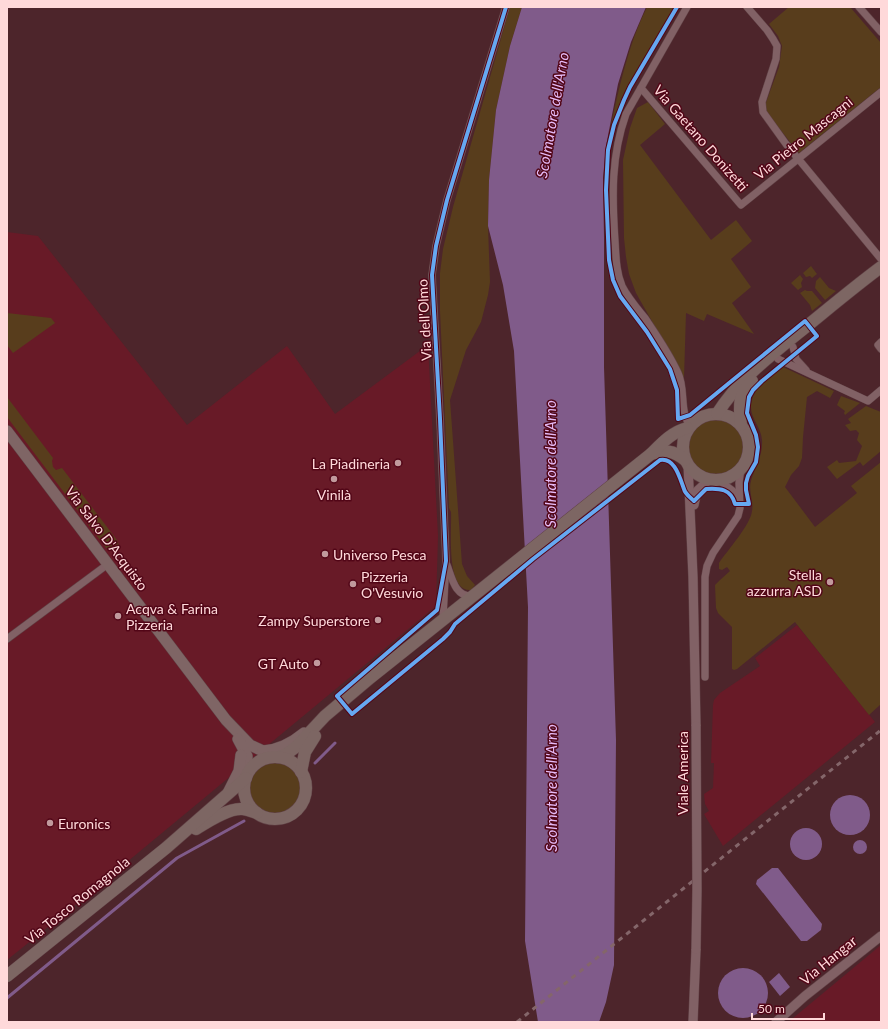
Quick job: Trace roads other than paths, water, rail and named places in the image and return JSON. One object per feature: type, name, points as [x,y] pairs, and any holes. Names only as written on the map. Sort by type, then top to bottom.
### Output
[{"type":"main road","points":[[717,414],[734,390],[747,376],[881,267]]},
{"type":"main road","points":[[741,425],[739,407],[740,397],[753,380],[881,275]]},
{"type":"main road","points":[[262,752],[271,751],[290,744],[443,618],[484,588],[651,454],[662,447],[675,432],[688,427],[703,417],[717,414],[732,418],[741,425],[747,435],[749,447],[742,468],[733,476],[714,480],[695,472],[687,462],[676,453],[662,447]]},
{"type":"main road","points":[[687,462],[682,443],[688,427]]},
{"type":"main road","name":"Via Salvo D'Acquisto","points":[[7,431],[226,720]]},
{"type":"main road","points":[[301,772],[307,748],[321,728],[474,602],[484,588]]},
{"type":"main road","points":[[246,777],[258,762],[285,754],[296,747],[322,719]]},
{"type":"main road","points":[[226,720],[245,742],[262,752],[289,760],[295,764],[301,772],[305,781],[305,795],[303,801],[294,812],[282,818],[276,819],[257,813],[252,809],[245,797],[244,784],[246,777],[247,756],[226,720]]},
{"type":"main road","points":[[226,796],[240,768],[241,757],[239,740]]},
{"type":"main road","name":"Via Tosco Romagnola","points":[[8,971],[166,848],[246,777]]},
{"type":"main road","name":"Via Tosco Romagnola","points":[[166,848],[207,822],[227,812],[242,809],[257,813]]},
{"type":"street","name":"Via dell'Olmo","points":[[443,618],[446,561],[432,275],[433,257],[447,200],[506,7]]},
{"type":"street","points":[[687,7],[626,114],[620,132],[615,158],[613,206],[617,267],[620,279],[625,290],[659,338],[680,376],[685,416],[688,427]]},
{"type":"street","points":[[747,7],[767,30],[776,46],[776,59],[762,102],[763,112],[799,159],[881,259]]},
{"type":"street","points":[[860,7],[881,32]]},
{"type":"street","name":"Via Gaetano Donizetti","points":[[641,88],[741,205]]},
{"type":"street","name":"Via Pietro Mascagni","points":[[741,205],[881,92]]},
{"type":"street","points":[[793,347],[797,361],[812,375]]},
{"type":"street","points":[[778,359],[868,401],[881,390]]},
{"type":"street","points":[[687,462],[691,524]]},
{"type":"street","points":[[705,677],[704,597],[706,573],[710,558],[738,516],[740,504],[739,483],[742,468]]},
{"type":"street","points":[[691,524],[696,494],[700,486],[714,480],[733,491],[740,504]]},
{"type":"street","name":"Viale America","points":[[691,524],[696,726],[697,875],[693,1022]]},
{"type":"street","name":"Via dell'Olmo","points":[[446,561],[457,591],[464,596],[472,596]]},
{"type":"street","points":[[7,639],[108,564]]},
{"type":"street","name":"Via Hangar","points":[[776,1022],[811,991],[881,936]]},
{"type":"water","name":"Scolmatore dell'Arno","points":[[522,7],[646,7],[631,42],[618,84],[606,146],[603,178],[604,367],[616,740],[614,965],[606,1002],[599,1022],[538,1022],[525,941],[528,607],[514,351],[503,285],[488,226],[489,180],[496,110],[510,46]]},
{"type":"water","points":[[850,795],[861,798],[867,804],[870,815],[867,826],[861,832],[850,835],[839,832],[833,826],[830,815],[833,804],[839,798]]},
{"type":"water","points":[[806,828],[815,831],[819,835],[822,844],[819,853],[815,857],[806,860],[797,857],[793,853],[790,844],[793,835],[797,831]]},
{"type":"water","points":[[857,840],[863,840],[867,844],[867,850],[863,854],[857,854],[853,850],[853,844]]},
{"type":"water","points":[[772,868],[778,868],[822,924],[821,930],[807,941],[801,941],[756,884],[757,880]]},
{"type":"water","points":[[738,968],[748,968],[761,975],[768,988],[768,998],[761,1011],[748,1018],[738,1018],[729,1014],[722,1007],[718,998],[718,988],[722,979],[729,972]]},
{"type":"water","points":[[779,973],[790,987],[780,996],[769,982]]},
{"type":"waterway","points":[[315,763],[335,743]]},
{"type":"waterway","points":[[7,998],[177,858],[244,821]]},
{"type":"railway","points":[[517,1022],[881,730]]},
{"type":"place","name":"La Piadineria","points":[[398,463]]},
{"type":"place","name":"Vinilà","points":[[334,479]]},
{"type":"place","name":"Universo Pesca","points":[[325,554]]},
{"type":"place","name":"Stella azzurra ASD","points":[[830,582]]},
{"type":"place","name":"Pizzeria O'Vesuvio","points":[[353,584]]},
{"type":"place","name":"Acqva & Farina Pizzeria","points":[[118,616]]},
{"type":"place","name":"Zampy Superstore","points":[[378,620]]},
{"type":"place","name":"GT Auto","points":[[317,663]]},
{"type":"place","name":"Euronics","points":[[50,823]]}]
